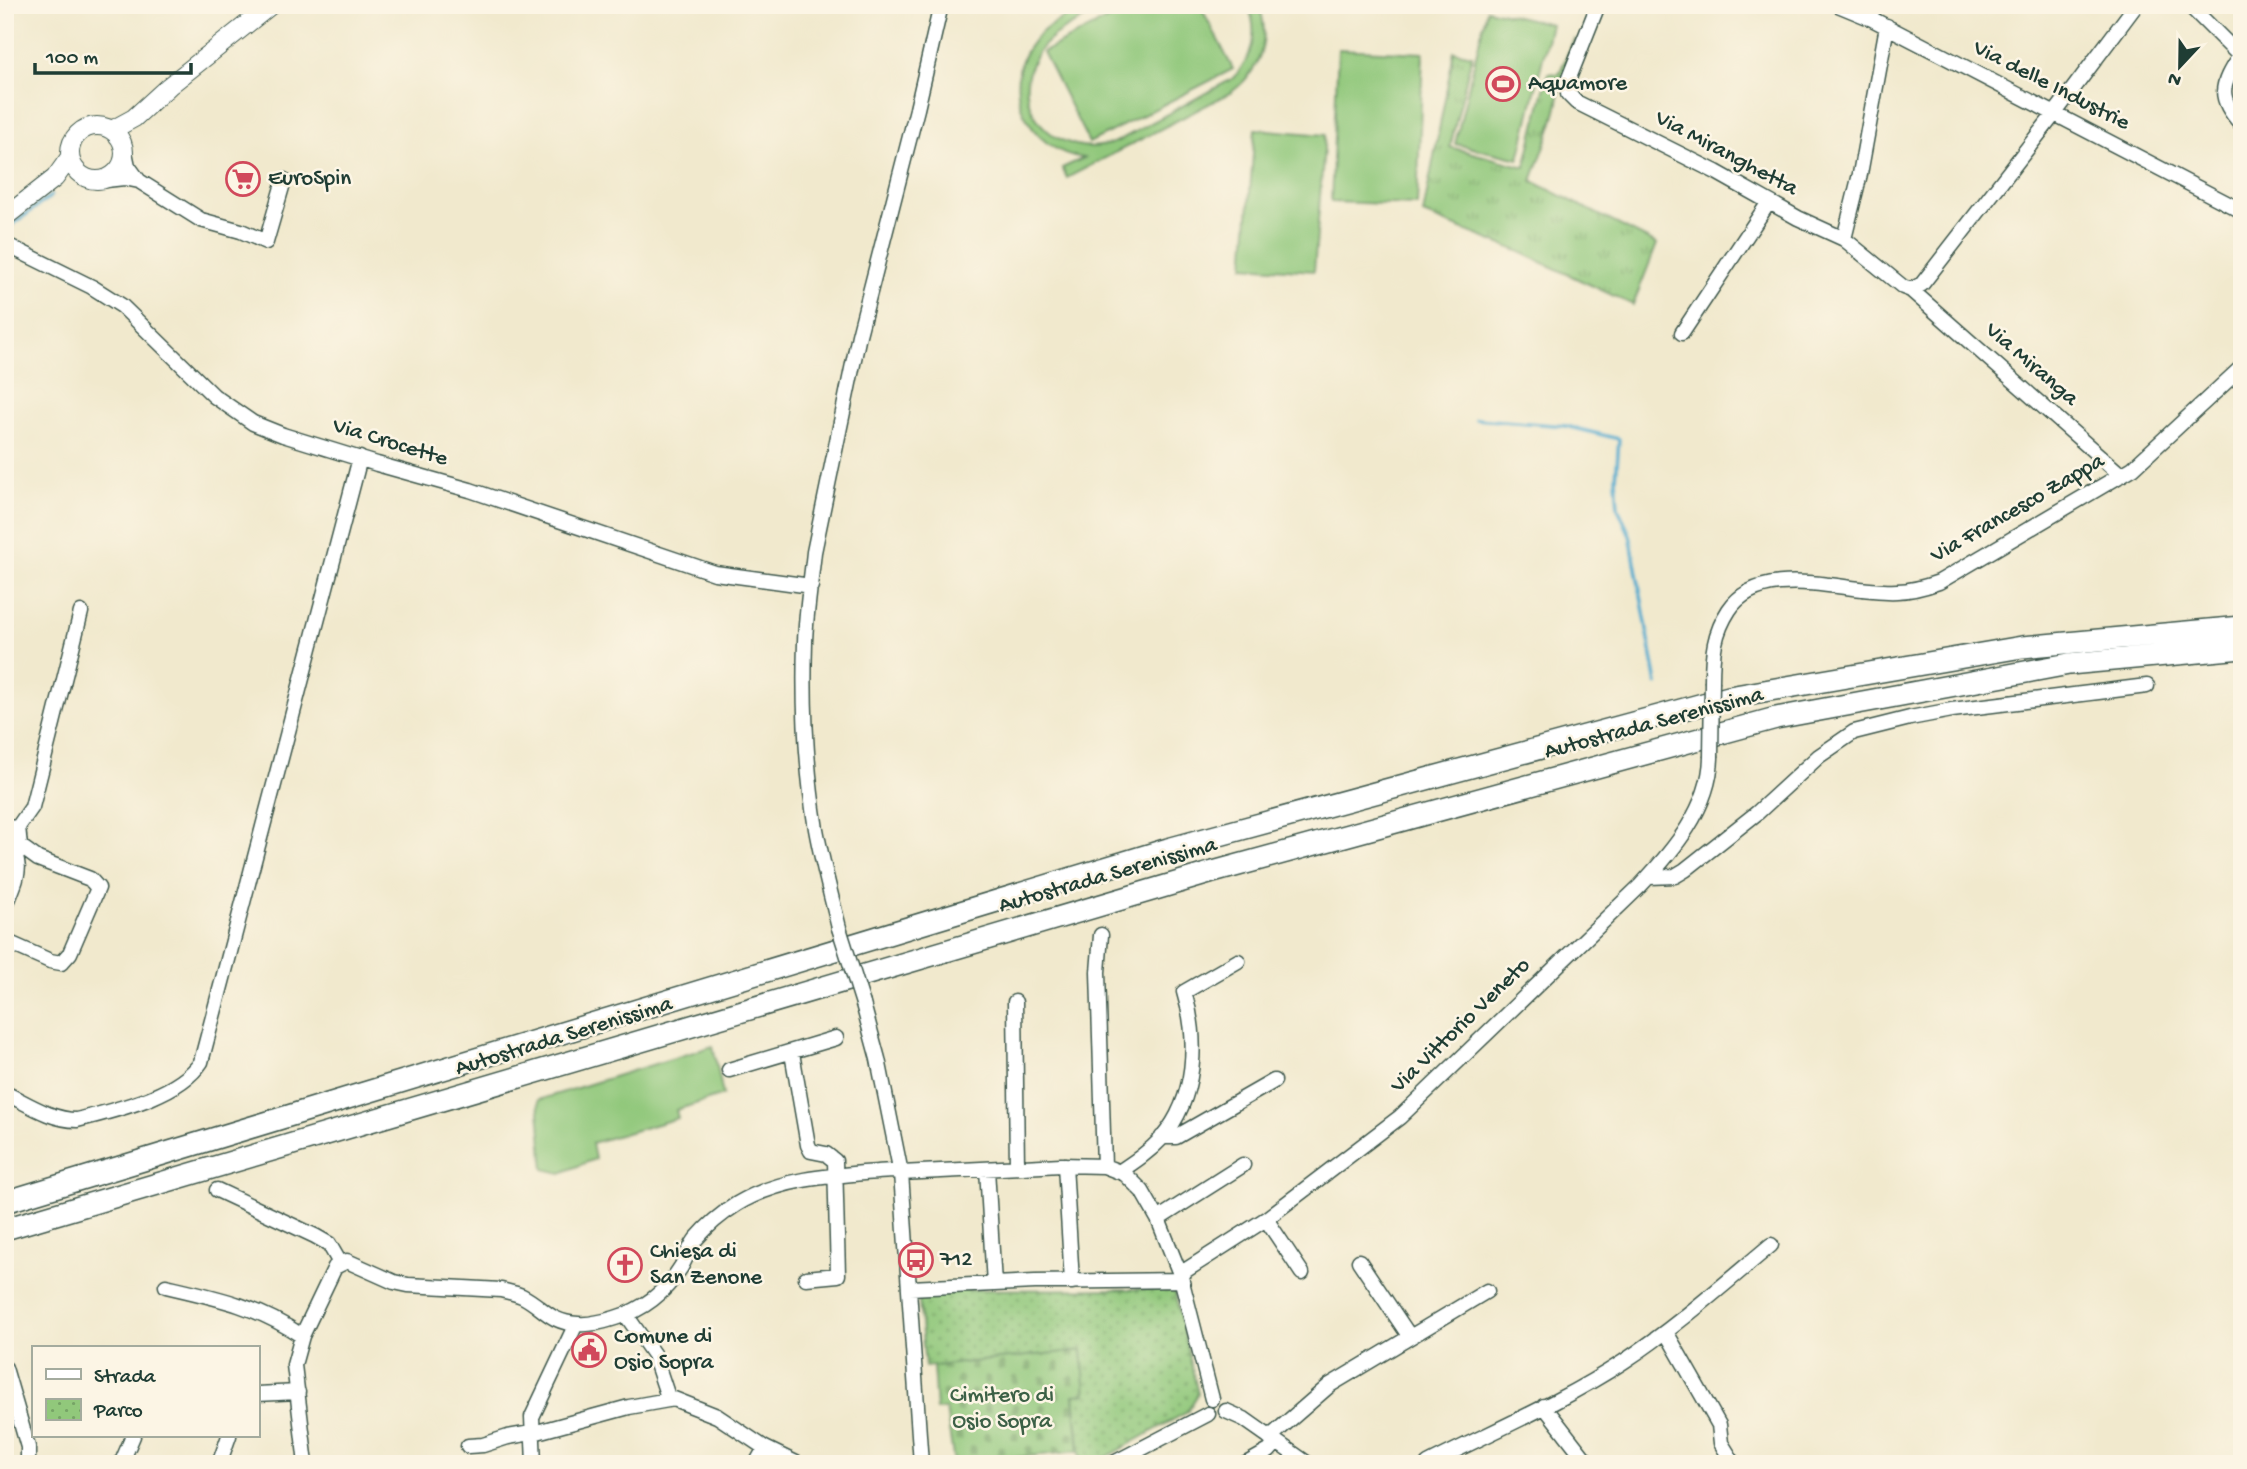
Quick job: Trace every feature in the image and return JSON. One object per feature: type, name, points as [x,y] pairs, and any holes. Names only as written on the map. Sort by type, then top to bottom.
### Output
[{"type":"highway","name":"Autostrada Serenissima","points":[[5,1202],[1168,849],[1729,697],[2022,647],[2242,627]]},
{"type":"highway","name":"Autostrada Serenissima","points":[[5,1229],[1200,876],[1776,718],[2069,664],[2242,648]]},
{"type":"main road","points":[[55,178],[111,177],[124,160],[120,142],[134,118],[169,86],[271,5]]},
{"type":"main road","points":[[89,178],[75,169],[70,157],[71,145],[82,131],[94,126],[120,142]]},
{"type":"main road","points":[[5,217],[55,178],[70,157]]},
{"type":"street","points":[[920,1462],[901,1173],[891,1117],[863,1004],[839,928],[816,829],[809,774],[804,680],[805,640],[814,552],[859,335],[941,5]]},
{"type":"street","name":"Via Miranghetta","points":[[1598,5],[1569,78],[1568,94],[1576,103],[1679,153],[1797,218],[1844,239],[1907,289]]},
{"type":"street","name":"Via delle Industrie","points":[[1838,5],[1887,26],[2242,211]]},
{"type":"street","points":[[1907,289],[1922,284],[2136,5]]},
{"type":"street","points":[[2189,5],[2241,57],[2226,78],[2223,96],[2229,111],[2242,125]]},
{"type":"street","points":[[1844,239],[1860,174],[1887,26]]},
{"type":"street","points":[[120,142],[128,166],[139,180],[201,220],[241,231],[266,242],[284,180]]},
{"type":"street","points":[[89,178],[139,180]]},
{"type":"street","points":[[1682,333],[1769,202]]},
{"type":"street","name":"Via Crocette","points":[[5,244],[92,287],[122,306],[232,411],[283,435],[470,490],[715,573],[811,586]]},
{"type":"street","name":"Via Miranga","points":[[1907,289],[2121,475]]},
{"type":"street","name":"Via Francesco Zappa","points":[[1711,757],[1712,658],[1715,639],[1733,604],[1746,592],[1775,582],[1895,592],[1939,582],[2133,468],[2242,367]]},
{"type":"street","points":[[5,1093],[54,1117],[64,1120],[77,1119],[167,1091],[193,1074],[201,1062],[360,457]]},
{"type":"street","points":[[5,941],[50,961],[61,963],[70,953],[98,888],[90,879],[38,859],[20,846],[12,827],[32,807],[81,612]]},
{"type":"street","points":[[1648,877],[1675,876],[1685,870],[1757,813],[1819,756],[1854,732],[1952,710],[2147,686]]},
{"type":"street","name":"Via Vittorio Veneto","points":[[1181,1277],[1266,1219],[1400,1117],[1648,877],[1670,854],[1692,821],[1705,788],[1711,757]]},
{"type":"street","points":[[5,840],[15,851],[20,866],[5,909]]},
{"type":"street","points":[[1101,935],[1098,972],[1104,1166]]},
{"type":"street","points":[[1119,1172],[1144,1155],[1163,1137],[1179,1113],[1189,1085],[1192,1054],[1189,1007],[1184,992],[1238,961]]},
{"type":"street","points":[[1015,1002],[1017,1167]]},
{"type":"street","points":[[729,1070],[836,1038]]},
{"type":"street","points":[[792,1053],[808,1145],[811,1151],[832,1157],[835,1161],[838,1275],[806,1278]]},
{"type":"street","points":[[1163,1137],[1177,1137],[1274,1081]]},
{"type":"street","points":[[1065,1165],[1072,1282]]},
{"type":"street","points":[[306,1464],[294,1365],[302,1336],[330,1276],[340,1263],[348,1261],[394,1282],[408,1285],[501,1290],[523,1297],[549,1317],[576,1324],[595,1324],[645,1306],[674,1279],[694,1242],[715,1219],[739,1203],[768,1189],[794,1182],[892,1171],[901,1173],[1065,1165],[1104,1166],[1125,1174],[1142,1191],[1158,1219],[1181,1277],[1212,1399]]},
{"type":"street","points":[[1158,1219],[1242,1165]]},
{"type":"street","points":[[987,1169],[994,1284]]},
{"type":"street","points":[[217,1190],[322,1240],[335,1250],[340,1263]]},
{"type":"street","points":[[1266,1219],[1302,1273]]},
{"type":"street","points":[[1427,1464],[1544,1406],[1622,1363],[1666,1332],[1771,1245]]},
{"type":"street","points":[[1359,1261],[1410,1337]]},
{"type":"street","points":[[910,1288],[1181,1277]]},
{"type":"street","points":[[166,1286],[225,1300],[268,1315],[302,1336]]},
{"type":"street","points":[[1246,1464],[1269,1451],[1272,1441],[1330,1385],[1487,1291]]},
{"type":"street","points":[[626,1315],[654,1355],[669,1400]]},
{"type":"street","points":[[534,1464],[532,1417],[535,1406],[563,1356],[576,1324]]},
{"type":"street","points":[[1666,1332],[1719,1425],[1721,1443],[1734,1464]]},
{"type":"street","points":[[5,1368],[28,1447],[28,1464]]},
{"type":"street","points":[[259,1394],[298,1392]]},
{"type":"street","points":[[1217,1398],[1224,1402],[1226,1411],[1219,1418],[1212,1418],[1208,1414],[1207,1404],[1217,1398]]},
{"type":"street","points":[[468,1446],[483,1445],[629,1407],[674,1399],[717,1416],[765,1448],[798,1464]]},
{"type":"street","points":[[1544,1406],[1589,1464]]},
{"type":"street","points":[[1226,1411],[1244,1419],[1308,1464]]},
{"type":"street","points":[[1112,1464],[1208,1414]]},
{"type":"street","points":[[121,1464],[132,1438]]},
{"type":"street","points":[[219,1464],[228,1438]]},
{"type":"street","points":[[756,1464],[765,1448]]},
{"type":"green space","points":[[1089,5],[1111,5],[1054,36],[1039,51],[1029,71],[1027,91],[1031,109],[1042,125],[1056,137],[1074,145],[1094,147],[1116,142],[1232,79],[1245,63],[1252,45],[1253,25],[1248,5],[1259,5],[1264,31],[1263,43],[1256,65],[1230,93],[1067,178],[1062,168],[1084,158],[1064,153],[1047,143],[1034,129],[1024,113],[1018,95],[1018,76],[1023,58],[1040,34]]},
{"type":"green space","points":[[1135,5],[1200,5],[1233,69],[1089,143],[1043,52]]},
{"type":"green space","name":"Aquamore","points":[[1487,9],[1551,24],[1519,159],[1455,144]]},
{"type":"green space","points":[[1574,39],[1576,40],[1559,87],[1554,120],[1532,181],[1657,244],[1633,305],[1518,251],[1423,214],[1454,51],[1472,55],[1450,147],[1525,167],[1548,73],[1559,74]]},
{"type":"green space","points":[[1338,49],[1423,53],[1417,205],[1331,202]]},
{"type":"green space","points":[[1255,129],[1325,135],[1314,271],[1244,266]]},
{"type":"green space","points":[[713,1046],[723,1095],[676,1110],[678,1118],[592,1143],[595,1159],[561,1173],[544,1169],[538,1100]]},
{"type":"green space","points":[[1174,1289],[1198,1394],[1187,1412],[1094,1464],[1081,1464],[1074,1395],[1086,1394],[1082,1350],[925,1367],[918,1290]]},
{"type":"green space","name":"Cimitero di Osio Sopra","points":[[1082,1350],[1086,1394],[1074,1396],[1079,1451],[954,1464],[946,1409],[936,1410],[933,1366]]},
{"type":"waterway","points":[[5,230],[51,196]]},
{"type":"waterway","points":[[1476,419],[1566,426],[1619,439],[1616,479],[1618,508],[1630,535],[1657,684]]},
{"type":"place","name":"Aquamore","points":[[1503,84]]},
{"type":"place","name":"EuroSpin","points":[[243,179]]},
{"type":"place","name":"712","points":[[916,1260]]},
{"type":"place","name":"Chiesa di San Zenone","points":[[625,1265]]},
{"type":"place","name":"Comune di Osio Sopra","points":[[589,1350]]}]
